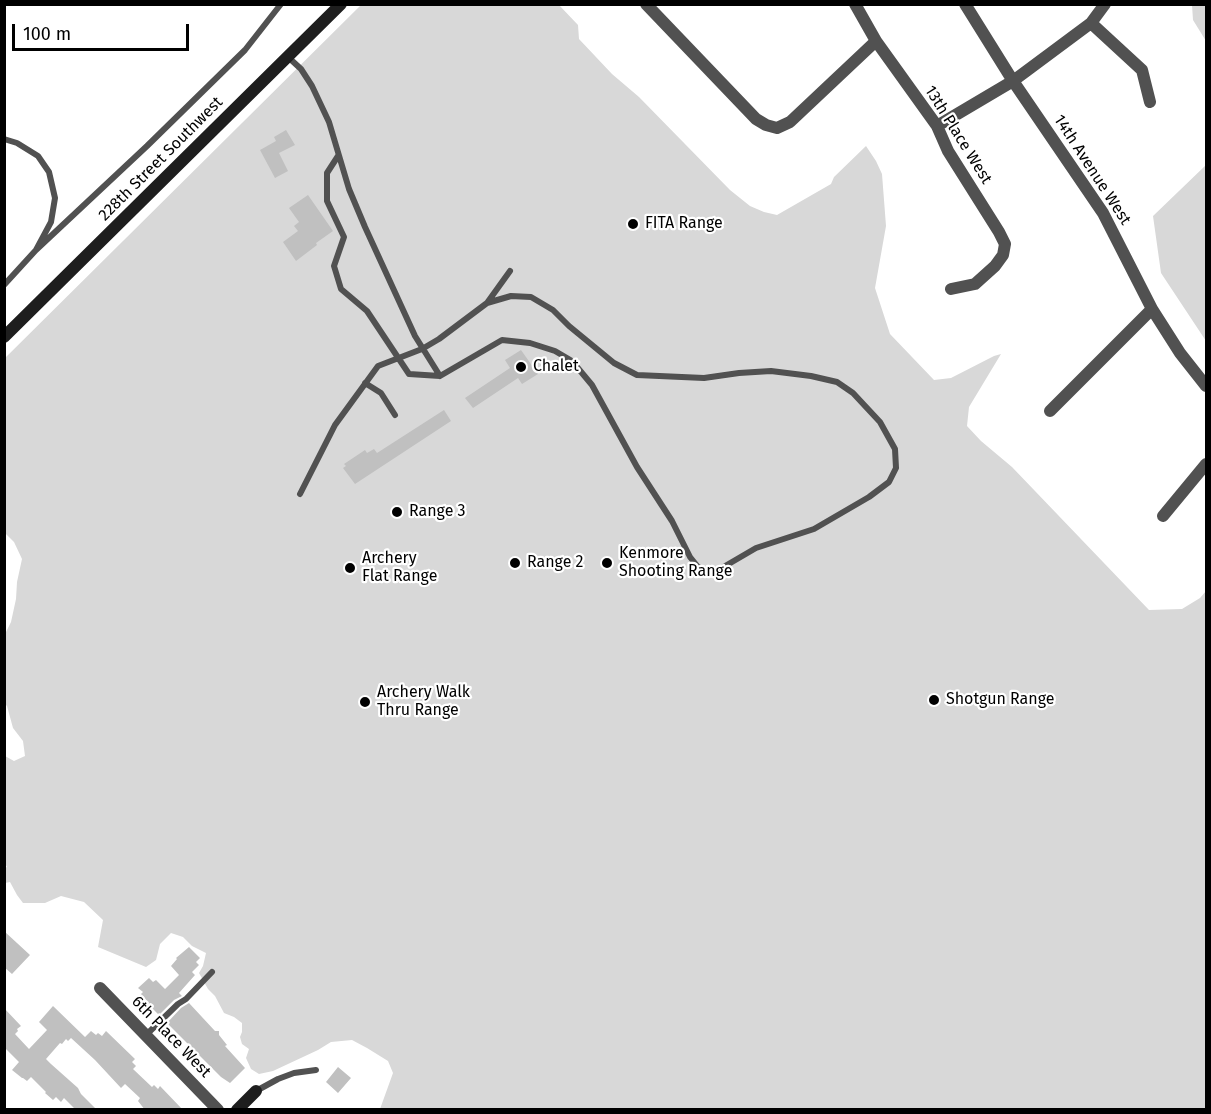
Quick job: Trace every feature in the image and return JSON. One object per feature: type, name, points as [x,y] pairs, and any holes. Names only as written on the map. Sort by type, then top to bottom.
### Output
[{"type":"main road","name":"228th Street Southwest","points":[[4,337],[341,4]]},
{"type":"main road","points":[[237,1110],[256,1091]]},
{"type":"street","points":[[646,4],[756,118],[765,125],[777,128],[790,122],[876,41]]},
{"type":"street","name":"13th Place West","points":[[855,4],[876,41],[937,126],[948,151],[1005,244],[1003,255],[995,266],[975,284],[951,290]]},
{"type":"street","name":"14th Avenue West","points":[[965,4],[1013,81],[1103,213],[1152,309],[1180,353],[1206,386]]},
{"type":"street","points":[[937,126],[1013,81],[1091,23],[1105,4]]},
{"type":"street","points":[[1091,23],[1142,70],[1150,102]]},
{"type":"street","points":[[1050,411],[1152,309]]},
{"type":"street","points":[[1163,516],[1206,464]]},
{"type":"street","name":"6th Place West","points":[[100,988],[218,1110]]},
{"type":"lane","points":[[4,285],[36,250],[245,50],[281,4]]},
{"type":"lane","points":[[288,57],[301,69],[312,86],[329,122],[349,189],[365,227],[415,336],[440,376]]},
{"type":"lane","points":[[4,139],[17,143],[38,156],[49,172],[55,198],[51,222],[36,250]]},
{"type":"lane","points":[[338,156],[327,173],[327,201],[344,237],[334,266],[341,289],[367,311],[409,374],[440,376],[502,340],[530,343],[555,351],[572,361],[592,385],[637,468],[672,521],[690,557],[698,567],[709,571],[720,569],[756,548],[814,529],[869,497],[889,482],[896,468],[895,448],[880,422],[853,393],[837,382],[771,371],[704,378],[637,375],[614,363],[553,310],[531,297],[511,296],[487,303]]},
{"type":"lane","points":[[300,494],[335,425],[378,366],[422,349],[439,339],[487,303],[510,271]]},
{"type":"lane","points":[[365,383],[381,393],[395,416]]},
{"type":"lane","points":[[146,1035],[212,972]]},
{"type":"lane","points":[[256,1091],[294,1073],[316,1071]]},
{"type":"shaded area","name":"Kenmore Shooting Range","points":[[361,5],[559,5],[578,25],[579,39],[612,74],[639,97],[730,190],[750,206],[764,212],[777,215],[831,184],[834,177],[866,146],[882,174],[886,226],[875,288],[890,334],[934,380],[951,378],[1001,354],[969,407],[967,426],[1012,467],[1149,610],[1182,609],[1200,598],[1206,591],[1206,1109],[380,1109],[393,1073],[388,1061],[352,1040],[331,1042],[273,1071],[259,1074],[251,1069],[246,1058],[249,1049],[242,1044],[240,1037],[242,1023],[224,1013],[199,973],[206,953],[192,946],[183,937],[171,933],[160,944],[156,960],[146,967],[98,947],[103,920],[84,902],[61,896],[45,903],[23,903],[10,882],[5,883],[7,866],[4,865],[5,756],[14,761],[25,756],[23,741],[13,728],[5,704],[4,636],[11,622],[22,559],[14,542],[5,533],[5,358]]},
{"type":"shaded area","points":[[1192,5],[1206,5],[1206,41],[1193,20]]},
{"type":"shaded area","points":[[1206,165],[1206,341],[1161,273],[1153,216]]},
{"type":"building","points":[[286,130],[295,145],[279,153],[288,171],[275,178],[260,150],[276,141],[274,137]]},
{"type":"building","points":[[308,195],[333,231],[296,261],[283,242],[298,231],[294,226],[299,222],[289,208]]},
{"type":"building","points":[[521,350],[538,374],[522,384],[518,378],[473,408],[465,398],[510,368],[505,360]]},
{"type":"building","points":[[444,410],[451,421],[355,484],[343,468],[346,466],[344,464],[365,450],[367,453],[374,449],[377,453]]},
{"type":"building","points":[[4,931],[30,955],[12,974],[4,967]]},
{"type":"building","points":[[189,947],[200,958],[196,962],[199,965],[192,972],[195,975],[179,993],[182,996],[174,1000],[159,1015],[147,1003],[141,994],[143,992],[138,988],[149,978],[153,982],[156,980],[165,989],[179,975],[171,966],[176,958]]},
{"type":"building","points":[[189,1003],[215,1031],[219,1031],[219,1035],[227,1045],[225,1046],[245,1068],[230,1083],[221,1077],[167,1023]]},
{"type":"building","points":[[53,1006],[85,1037],[91,1031],[102,1036],[106,1031],[135,1059],[132,1062],[136,1066],[133,1069],[152,1087],[154,1085],[158,1089],[160,1086],[183,1110],[145,1110],[138,1101],[140,1098],[125,1084],[121,1088],[71,1038],[60,1043],[46,1059],[78,1088],[97,1110],[76,1110],[64,1098],[61,1102],[56,1097],[53,1100],[31,1077],[27,1081],[12,1070],[19,1062],[4,1047],[4,1008],[21,1026],[15,1034],[29,1049],[47,1030],[39,1022]]},
{"type":"building","points":[[338,1067],[351,1078],[338,1093],[326,1082]]},
{"type":"place","name":"FITA Range","points":[[633,224]]},
{"type":"place","name":"Chalet","points":[[521,367]]},
{"type":"place","name":"Range 3","points":[[397,512]]},
{"type":"place","name":"Range 2","points":[[515,563]]},
{"type":"place","name":"Kenmore Shooting Range","points":[[607,563]]},
{"type":"place","name":"Archery Flat Range","points":[[350,568]]},
{"type":"place","name":"Shotgun Range","points":[[934,700]]},
{"type":"place","name":"Archery Walk Thru Range","points":[[365,702]]}]
